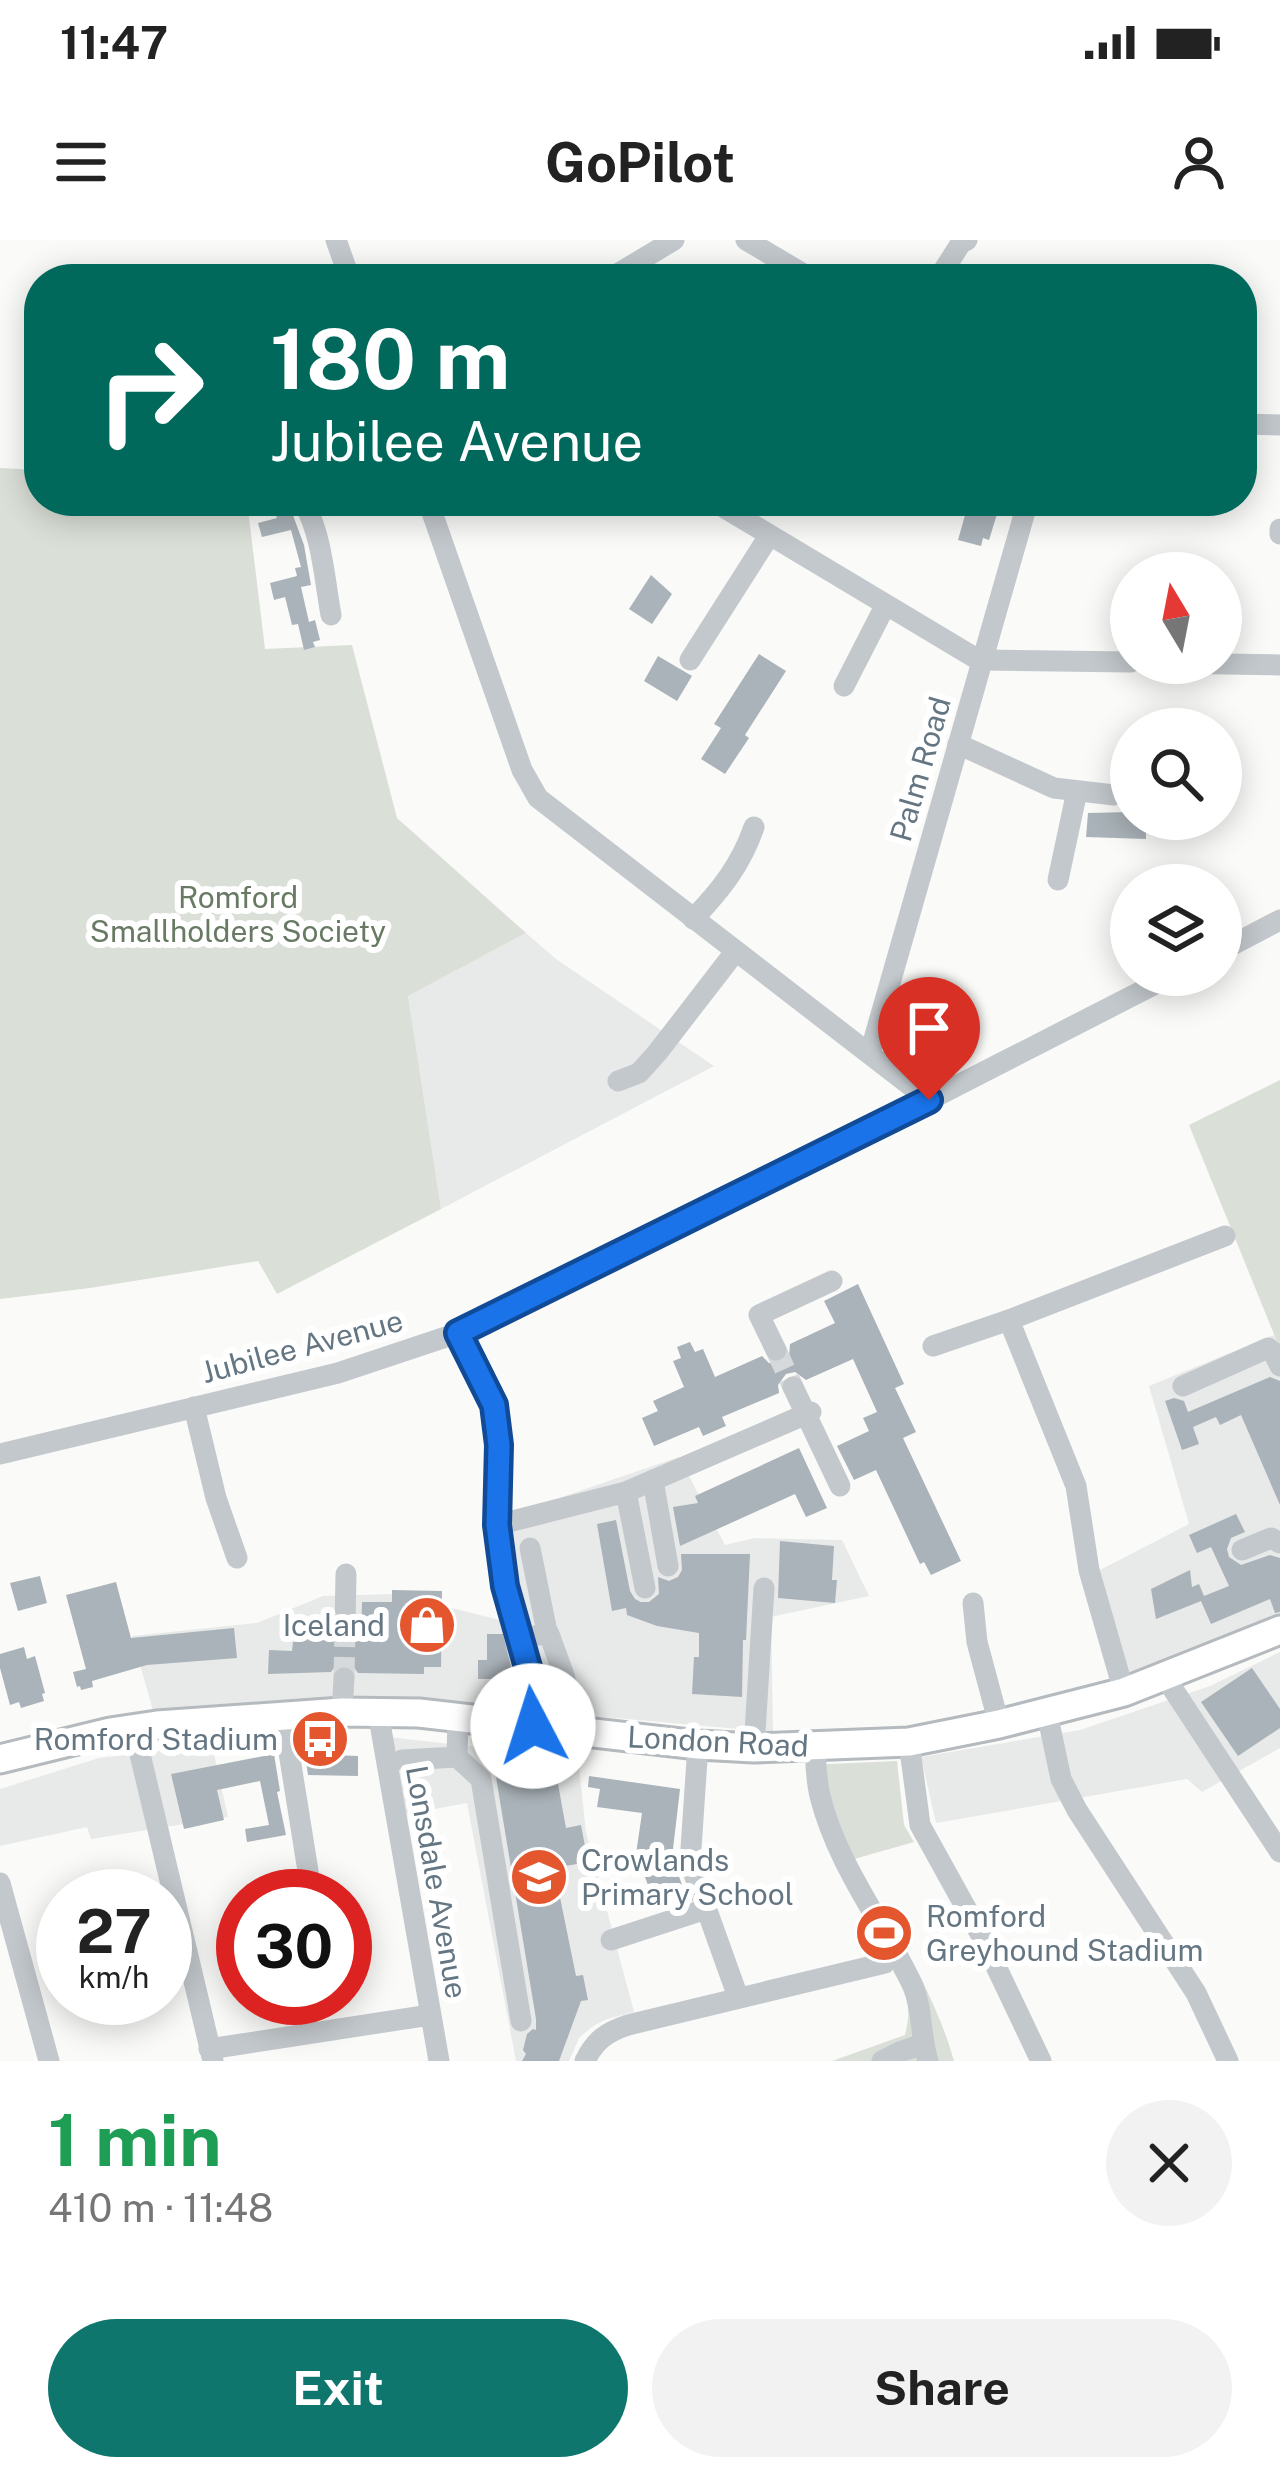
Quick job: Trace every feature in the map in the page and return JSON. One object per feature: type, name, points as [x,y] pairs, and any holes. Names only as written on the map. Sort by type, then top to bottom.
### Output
[{"type":"main road","name":"London Road","points":[[0,1760],[134,1729],[342,1712],[458,1717],[754,1748],[909,1742],[1124,1692],[1280,1630]]},
{"type":"street","points":[[634,264],[674,240]]},
{"type":"street","points":[[746,240],[787,264]]},
{"type":"street","points":[[948,264],[967,240]]},
{"type":"street","points":[[310,516],[331,615]]},
{"type":"street","points":[[433,516],[522,770],[538,798],[929,1100]]},
{"type":"street","points":[[737,516],[983,661],[1110,662]]},
{"type":"street","name":"Palm Road","points":[[870,1053],[1024,516]]},
{"type":"street","points":[[689,660],[769,536]]},
{"type":"street","points":[[844,686],[885,606]]},
{"type":"street","points":[[1242,664],[1280,665]]},
{"type":"street","points":[[958,744],[1054,788],[1110,795]]},
{"type":"street","points":[[1058,880],[1077,791]]},
{"type":"street","points":[[693,919],[723,888],[746,851],[754,827]]},
{"type":"street","points":[[1242,940],[1280,920]]},
{"type":"street","points":[[618,1081],[639,1072],[657,1054],[735,952]]},
{"type":"street","name":"Jubilee Avenue","points":[[0,1454],[338,1373],[458,1333],[1132,996]]},
{"type":"street","points":[[933,1346],[1225,1236]]},
{"type":"street","points":[[776,1350],[759,1315],[832,1280]]},
{"type":"street","points":[[1009,1320],[1076,1486],[1089,1570],[1124,1692]]},
{"type":"street","points":[[458,1333],[494,1405],[499,1445],[497,1525],[505,1586],[533,1685],[533,1726]]},
{"type":"street","points":[[1183,1387],[1268,1348],[1280,1366]]},
{"type":"street","points":[[793,1387],[840,1486]]},
{"type":"street","points":[[194,1407],[216,1498],[238,1558]]},
{"type":"street","points":[[497,1525],[626,1492],[808,1413]]},
{"type":"street","points":[[653,1480],[668,1566]]},
{"type":"street","points":[[626,1492],[645,1588]]},
{"type":"street","points":[[1242,1550],[1271,1538],[1280,1543]]},
{"type":"street","points":[[530,1548],[547,1632],[565,1678]]},
{"type":"street","points":[[345,1626],[346,1574]]},
{"type":"street","points":[[754,1748],[764,1588]]},
{"type":"street","points":[[974,1603],[977,1642],[999,1724]]},
{"type":"street","points":[[521,1641],[547,1632]]},
{"type":"street","points":[[1165,1677],[1280,1852]]},
{"type":"street","points":[[342,1712],[344,1678]]},
{"type":"street","name":"Lonsdale Avenue","points":[[378,1712],[439,2061]]},
{"type":"street","points":[[1047,1713],[1061,1779],[1077,1810],[1196,1993],[1228,2061]]},
{"type":"street","points":[[283,1715],[308,1869]]},
{"type":"street","points":[[457,1757],[458,1717]]},
{"type":"street","points":[[134,1729],[211,2055],[430,2015]]},
{"type":"street","points":[[909,1742],[920,1826],[982,1937],[1041,2061]]},
{"type":"street","points":[[698,1745],[690,1863],[738,1997]]},
{"type":"street","points":[[815,1748],[818,1791],[830,1826],[920,2004],[926,2053],[899,2052],[882,2061]]},
{"type":"street","points":[[403,1760],[457,1757],[481,1779],[521,2021]]},
{"type":"street","points":[[0,1883],[49,2061]]},
{"type":"street","points":[[611,1940],[706,1910]]},
{"type":"street","points":[[585,2061],[594,2044],[614,2030],[885,1963]]},
{"type":"shaded area","points":[[526,933],[556,959],[714,1066],[441,1209],[408,996]]},
{"type":"shaded area","points":[[1274,1335],[1280,1349],[1280,1619],[1128,1676],[1100,1570],[1189,1524],[1149,1386]]},
{"type":"shaded area","points":[[679,1457],[725,1545],[755,1538],[842,1540],[869,1596],[771,1617],[773,1732],[548,1712],[508,1534],[515,1513]]},
{"type":"shaded area","points":[[395,1594],[516,1624],[533,1726],[157,1725],[132,1636],[257,1623],[323,1596]]},
{"type":"shaded area","points":[[1280,1652],[1280,1748],[1202,1792],[1187,1779],[936,1823],[921,1757],[1080,1730],[1210,1686]]},
{"type":"shaded area","name":"Crowlands Primary School","points":[[388,1737],[578,1758],[586,1832],[634,2012],[593,2026],[579,2038],[569,2061],[516,2061],[467,1803],[403,1815]]},
{"type":"shaded area","points":[[212,1745],[228,1817],[91,1839],[87,1827],[0,1846],[0,1789],[99,1758]]},
{"type":"green space","name":"Romford Smallholders Society","points":[[0,468],[24,469],[24,516],[249,516],[265,649],[352,645],[397,818],[526,933],[408,996],[441,1209],[277,1294],[258,1261],[0,1299]]},
{"type":"green space","points":[[1280,1080],[1280,1349],[1189,1125]]},
{"type":"green space","name":"Romford Greyhound Stadium","points":[[897,1761],[904,1825],[914,1842],[854,1859],[923,1983],[954,2061],[832,2061],[905,2035],[908,2009],[896,1971],[826,1842],[809,1788],[808,1765]]},
{"type":"building","points":[[293,516],[304,545],[311,585],[301,587],[309,622],[315,620],[320,640],[304,650],[285,597],[274,600],[270,583],[297,576],[295,568],[301,567],[291,530],[262,537],[258,523]]},
{"type":"building","points":[[965,516],[996,516],[989,540],[983,538],[981,546],[958,540]]},
{"type":"building","points":[[651,575],[672,594],[652,624],[629,609]]},
{"type":"building","points":[[759,654],[786,671],[725,774],[701,759],[721,728],[714,724]]},
{"type":"building","points":[[658,656],[692,676],[677,701],[644,681]]},
{"type":"building","points":[[1110,812],[1110,838],[1086,837],[1088,813]]},
{"type":"building","points":[[858,1284],[904,1384],[895,1388],[916,1432],[903,1438],[961,1561],[931,1575],[924,1562],[920,1564],[876,1470],[854,1480],[837,1446],[869,1431],[863,1418],[877,1412],[853,1359],[806,1380],[795,1372],[786,1374],[778,1385],[779,1393],[722,1417],[726,1426],[703,1436],[699,1427],[654,1446],[642,1418],[658,1411],[653,1401],[684,1387],[673,1361],[681,1358],[677,1347],[690,1342],[695,1352],[703,1349],[715,1377],[762,1356],[769,1363],[781,1364],[789,1357],[790,1344],[835,1323],[824,1301]]},
{"type":"building","points":[[1270,1377],[1280,1381],[1280,1505],[1241,1415],[1220,1425],[1216,1417],[1193,1427],[1199,1444],[1182,1450],[1165,1401],[1184,1401],[1188,1412]]},
{"type":"building","points":[[799,1448],[827,1508],[806,1517],[795,1494],[680,1546],[673,1507],[698,1503],[695,1496]]},
{"type":"building","points":[[1236,1514],[1245,1532],[1231,1538],[1229,1557],[1241,1565],[1270,1555],[1280,1558],[1280,1612],[1275,1613],[1270,1599],[1211,1624],[1201,1601],[1156,1619],[1151,1589],[1190,1570],[1192,1587],[1199,1584],[1204,1596],[1229,1586],[1211,1547],[1197,1553],[1189,1535]]},
{"type":"building","points":[[616,1520],[630,1591],[641,1602],[659,1594],[658,1577],[669,1581],[678,1577],[681,1554],[750,1554],[742,1697],[692,1694],[699,1633],[657,1626],[627,1615],[626,1608],[612,1611],[597,1524]]},
{"type":"building","points":[[780,1541],[834,1546],[835,1603],[778,1598]]},
{"type":"building","points":[[40,1576],[47,1603],[18,1611],[10,1583]]},
{"type":"building","points":[[116,1582],[131,1638],[234,1628],[237,1658],[147,1665],[92,1681],[93,1687],[81,1690],[73,1672],[86,1669],[66,1595]]},
{"type":"building","points":[[392,1590],[442,1591],[441,1667],[424,1667],[424,1674],[358,1673],[344,1663],[331,1672],[268,1674],[269,1650],[292,1651],[293,1642],[302,1639],[361,1639],[362,1602],[392,1602]]},
{"type":"building","points":[[487,1634],[503,1634],[514,1679],[478,1679],[478,1660],[487,1660]]},
{"type":"building","points":[[24,1647],[27,1659],[35,1656],[45,1693],[44,1701],[21,1708],[19,1702],[10,1705],[0,1654]]},
{"type":"building","points":[[1252,1668],[1280,1709],[1280,1728],[1238,1756],[1201,1702]]},
{"type":"building","points":[[274,1754],[286,1835],[247,1842],[245,1829],[269,1825],[260,1781],[217,1790],[224,1820],[184,1829],[171,1774]]},
{"type":"building","points":[[305,1754],[358,1756],[358,1776],[308,1775]]},
{"type":"building","points":[[520,1755],[522,1768],[554,1762],[566,1828],[581,1825],[588,1862],[554,1868],[576,1976],[583,1975],[588,2000],[581,2001],[559,2061],[522,2061],[527,2034],[536,2030],[536,2019],[496,1777],[490,1767]]},
{"type":"building","points":[[589,1776],[680,1789],[673,1849],[687,1899],[665,1907],[662,1900],[655,1903],[636,1854],[642,1813],[597,1807],[600,1789],[588,1787]]},
{"type":"tunnel","points":[[776,1350],[793,1387]]},
{"type":"tunnel","points":[[344,1678],[345,1626]]},
{"type":"place","name":"Iceland","points":[[427,1625]]},
{"type":"place","name":"Romford Stadium","points":[[320,1739]]},
{"type":"place","name":"Crowlands Primary School","points":[[539,1877]]},
{"type":"place","name":"Romford Greyhound Stadium","points":[[884,1933]]},
{"type":"route","points":[[533,1726],[533,1685],[505,1586],[497,1525],[499,1445],[494,1405],[458,1333],[929,1100]]}]
